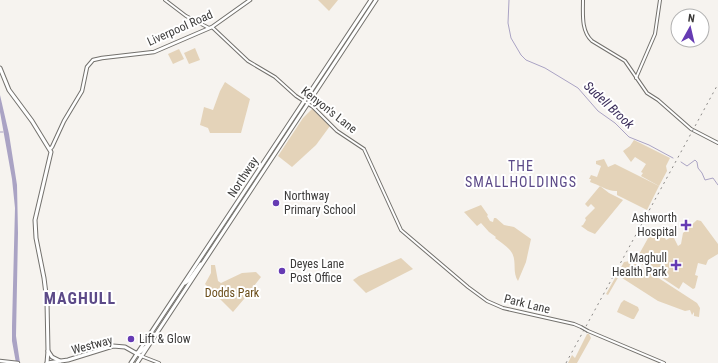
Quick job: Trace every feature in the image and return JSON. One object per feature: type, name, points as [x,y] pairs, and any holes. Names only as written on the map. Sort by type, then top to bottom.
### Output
[{"type":"main road","name":"Liverpool Road","points":[[50,149],[52,148],[64,121],[82,91],[87,67],[93,60],[150,53],[210,27],[250,0]]},
{"type":"main road","name":"Northway","points":[[131,363],[371,0]]},
{"type":"main road","name":"Northway","points":[[136,363],[376,0]]},
{"type":"main road","points":[[0,68],[9,90],[30,117],[50,149],[51,156],[35,220],[36,238],[46,295],[48,351],[46,363]]},
{"type":"main road","points":[[183,284],[190,279],[198,267],[202,264]]},
{"type":"main road","points":[[137,353],[148,345]]},
{"type":"main road","name":"Westway","points":[[46,363],[62,361],[113,346],[125,347],[141,356]]},
{"type":"main road","points":[[48,351],[52,357],[62,361]]},
{"type":"main road","points":[[0,361],[18,363]]},
{"type":"street","name":"Kenyon's Lane","points":[[165,0],[186,16],[210,27],[248,61],[275,77],[294,95],[314,108],[337,131],[359,144],[366,151],[399,227],[403,232]]},
{"type":"street","points":[[583,0],[586,35],[592,41],[625,60],[647,93],[658,100],[687,126],[718,143]]},
{"type":"street","points":[[636,78],[655,34],[660,0]]},
{"type":"street","name":"Park Lane","points":[[403,232],[475,293],[492,304],[512,311],[581,327],[664,363]]},
{"type":"street","points":[[141,356],[159,363]]},
{"type":"green space","points":[[318,0],[338,0],[329,11]]},
{"type":"green space","points":[[195,48],[200,60],[189,64],[184,53]]},
{"type":"green space","points":[[179,49],[184,59],[173,64],[168,54]]},
{"type":"green space","points":[[225,82],[250,99],[241,133],[210,133],[208,128],[200,125],[204,107],[213,110]]},
{"type":"green space","points":[[313,108],[330,126],[316,145],[292,167],[278,156],[303,118]]},
{"type":"green space","points":[[634,140],[670,158],[666,166],[667,171],[659,186],[641,176],[643,173],[641,172],[646,164],[635,157],[631,162],[623,151],[630,146]]},
{"type":"green space","points":[[604,159],[608,167],[615,164],[659,186],[647,210],[617,195],[617,191],[607,189],[590,182],[591,179],[589,179],[591,175],[597,177],[601,166],[596,164],[596,161]]},
{"type":"green space","points":[[600,186],[609,193],[623,200],[595,234],[581,226],[586,220],[585,218],[595,208],[591,204],[588,207],[585,204]]},
{"type":"green space","points":[[481,205],[490,221],[493,222],[494,218],[496,218],[504,225],[514,227],[531,239],[526,262],[518,281],[515,274],[514,260],[511,251],[495,238],[496,237],[481,223],[477,226],[464,212]]},
{"type":"green space","points":[[697,220],[701,221],[718,244],[718,254],[708,260],[706,265],[698,263],[695,275],[698,276],[695,288],[693,289],[683,282],[679,289],[637,261],[637,258],[652,231],[666,240],[673,236],[678,246],[681,244],[683,233]]},
{"type":"green space","points":[[401,258],[413,269],[366,293],[353,280],[359,276]]},
{"type":"green space","points":[[630,261],[697,303],[700,308],[699,317],[694,316],[694,312],[692,315],[690,310],[685,311],[658,301],[619,276],[608,295],[606,294],[624,262]]},
{"type":"green space","name":"Dodds Park","points":[[211,265],[215,265],[218,281],[221,283],[242,273],[256,272],[261,277],[233,312],[205,284],[211,273]]},
{"type":"green space","points":[[624,300],[638,307],[639,310],[634,319],[617,312]]},
{"type":"green space","points":[[587,334],[589,334],[591,338],[577,363],[568,363],[572,355],[575,358]]},
{"type":"shaded area","points":[[0,95],[9,134],[17,185],[18,233],[16,336],[20,363],[16,363],[12,341],[15,208],[12,179],[0,112]]},
{"type":"waterway","name":"Sudell Brook","points":[[509,0],[508,23],[511,38],[521,55],[526,60],[545,68],[578,88],[598,111],[615,123],[629,137],[649,145],[673,158]]},
{"type":"waterway","points":[[681,162],[687,166],[695,160],[705,180],[713,178],[718,185]]},
{"type":"railway","points":[[566,363],[718,84]]},
{"type":"place","name":"Northway Primary School","points":[[276,203]]},
{"type":"place","name":"Ashworth Hospital","points":[[686,225]]},
{"type":"place","name":"Maghull Health Park","points":[[676,265]]},
{"type":"place","name":"Deyes Lane Post Office","points":[[282,271]]},
{"type":"place","name":"Lift & Glow","points":[[131,339]]},
{"type":"district","name":"THE SMALLHOLDINGS","points":[[521,174]]},
{"type":"district","name":"MAGHULL","points":[[80,298]]}]
